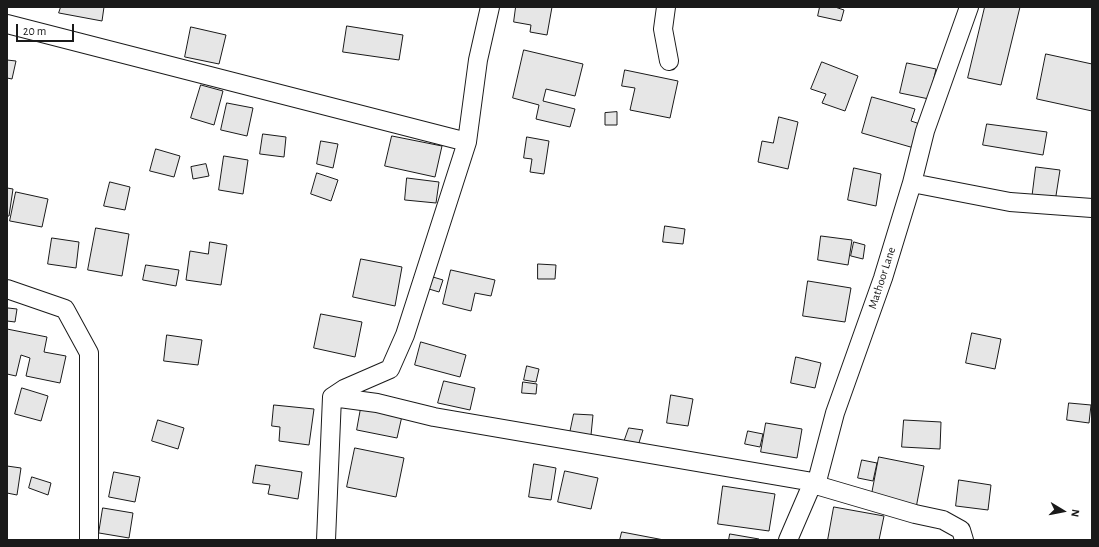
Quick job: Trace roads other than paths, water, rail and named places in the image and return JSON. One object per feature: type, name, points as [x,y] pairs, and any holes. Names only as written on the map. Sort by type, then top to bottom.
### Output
[{"type":"street","points":[[332,397],[344,389],[390,369],[405,335],[468,142],[478,60],[490,7]]},
{"type":"street","points":[[666,7],[662,29],[669,61]]},
{"type":"street","name":"Mathoor Lane","points":[[788,540],[814,483],[835,413],[883,278],[912,183],[925,131],[969,7]]},
{"type":"street","points":[[7,24],[468,142]]},
{"type":"street","points":[[912,183],[1010,202],[1092,208]]},
{"type":"street","points":[[7,290],[65,309],[89,353],[89,540]]},
{"type":"street","points":[[332,397],[377,402],[442,418],[814,483],[915,514],[942,520],[961,530],[964,540]]},
{"type":"street","points":[[326,540],[332,397]]}]
